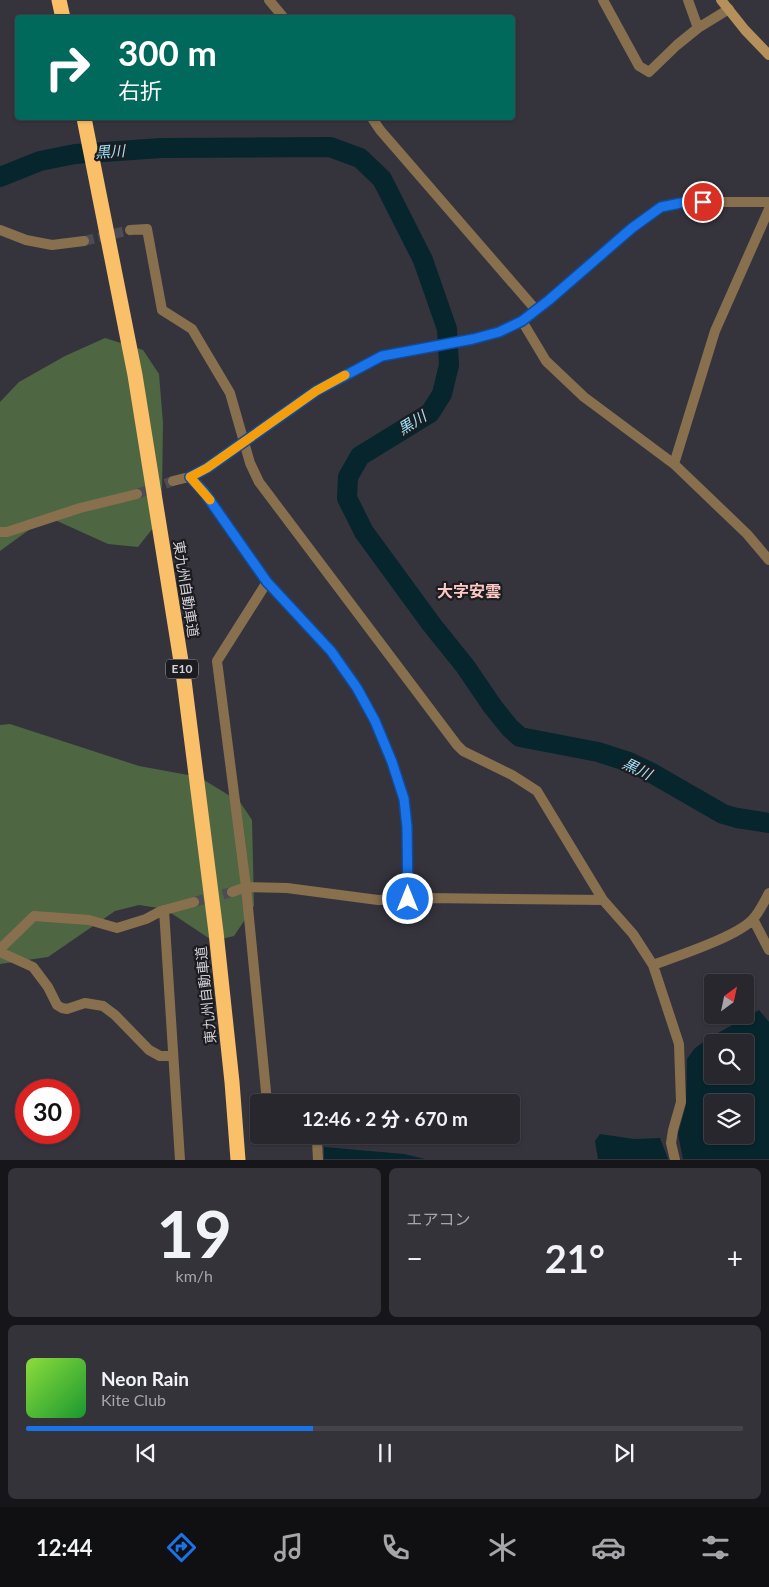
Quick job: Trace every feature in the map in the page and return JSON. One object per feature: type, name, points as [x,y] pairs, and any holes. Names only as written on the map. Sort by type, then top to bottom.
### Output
[{"type":"highway","points":[[59,0],[62,15]]},
{"type":"highway","name":"東九州自動車道","points":[[85,122],[135,374],[191,729],[216,932],[232,1082],[238,1160]]},
{"type":"main road","points":[[721,0],[769,55]]},
{"type":"street","points":[[269,0],[282,15]]},
{"type":"street","points":[[603,0],[639,66],[648,72],[698,28],[729,9]]},
{"type":"street","points":[[688,0],[698,28]]},
{"type":"street","points":[[373,120],[536,310]]},
{"type":"street","points":[[173,481],[190,477],[207,468],[316,391],[382,356],[499,332],[522,321],[632,228],[661,207],[686,202],[769,202]]},
{"type":"street","points":[[674,464],[715,331],[769,210]]},
{"type":"street","points":[[130,230],[147,229],[162,310],[192,329],[230,393],[250,463],[259,482],[457,745],[463,751],[512,775],[537,791],[603,900],[632,934],[653,965],[679,1044],[682,1102],[671,1143],[675,1160]]},
{"type":"street","points":[[0,230],[26,240],[52,245],[84,241]]},
{"type":"street","points":[[522,321],[546,360],[584,398],[674,464],[747,534],[769,560]]},
{"type":"street","points":[[190,477],[204,492],[267,582],[331,651],[357,688],[375,721],[392,762],[404,799],[407,827],[408,899]]},
{"type":"street","points":[[0,532],[7,532],[80,508],[138,494]]},
{"type":"street","points":[[265,1094],[246,887],[217,661],[267,582]]},
{"type":"street","points":[[232,892],[246,887],[287,888],[378,900],[603,900]]},
{"type":"street","points":[[653,965],[720,939],[745,926],[753,919],[769,893]]},
{"type":"street","points":[[174,1056],[160,1056],[148,1050],[104,1006],[84,1003],[67,1009],[57,1005],[48,987],[33,967],[0,950],[34,916],[88,920],[117,928],[146,919],[164,910],[194,902]]},
{"type":"street","points":[[164,910],[180,1160]]},
{"type":"street","points":[[753,919],[769,950]]},
{"type":"street","points":[[317,1144],[318,1160]]},
{"type":"green space","points":[[105,338],[143,350],[159,374],[163,423],[162,492],[153,528],[138,547],[108,544],[55,520],[33,527],[0,551],[0,402],[19,382],[65,356]]},
{"type":"green space","points":[[10,724],[139,766],[199,777],[240,802],[252,820],[254,906],[234,936],[213,941],[165,909],[139,905],[115,911],[48,957],[0,964],[0,725]]},
{"type":"water","points":[[759,1010],[769,1022],[769,1159],[683,1159],[678,1134],[686,1105],[687,1059],[695,1048],[704,1042],[704,1084],[754,1084],[754,1034],[716,1034],[734,1024],[754,1024],[754,1013]]},
{"type":"water","points":[[600,1134],[634,1139],[660,1138],[668,1159],[598,1159],[595,1141]]},
{"type":"water","points":[[324,1147],[404,1154],[425,1159],[324,1159]]},
{"type":"waterway","name":"黒川","points":[[0,177],[40,161],[75,154],[161,148],[330,147],[360,158],[382,179],[423,260],[447,329],[449,365],[442,394],[430,413],[360,456],[348,477],[347,498],[364,532],[432,625],[465,666],[493,707],[520,737],[598,752],[629,762],[723,814],[769,823]]},
{"type":"tunnel","points":[[84,241],[130,230]]},
{"type":"tunnel","points":[[137,494],[173,481]]},
{"type":"tunnel","points":[[194,902],[232,892]]},
{"type":"slow traffic","points":[[210,500],[190,477],[244,443],[316,391],[345,375]]},
{"type":"district","name":"大字安雲","points":[[469,591]]},
{"type":"route","points":[[408,899],[407,827],[404,799],[392,762],[375,721],[357,688],[331,651],[267,582],[204,492],[190,477],[244,443],[316,391],[382,356],[473,339],[499,332],[522,321],[632,228],[661,207],[686,202],[703,202]]}]
